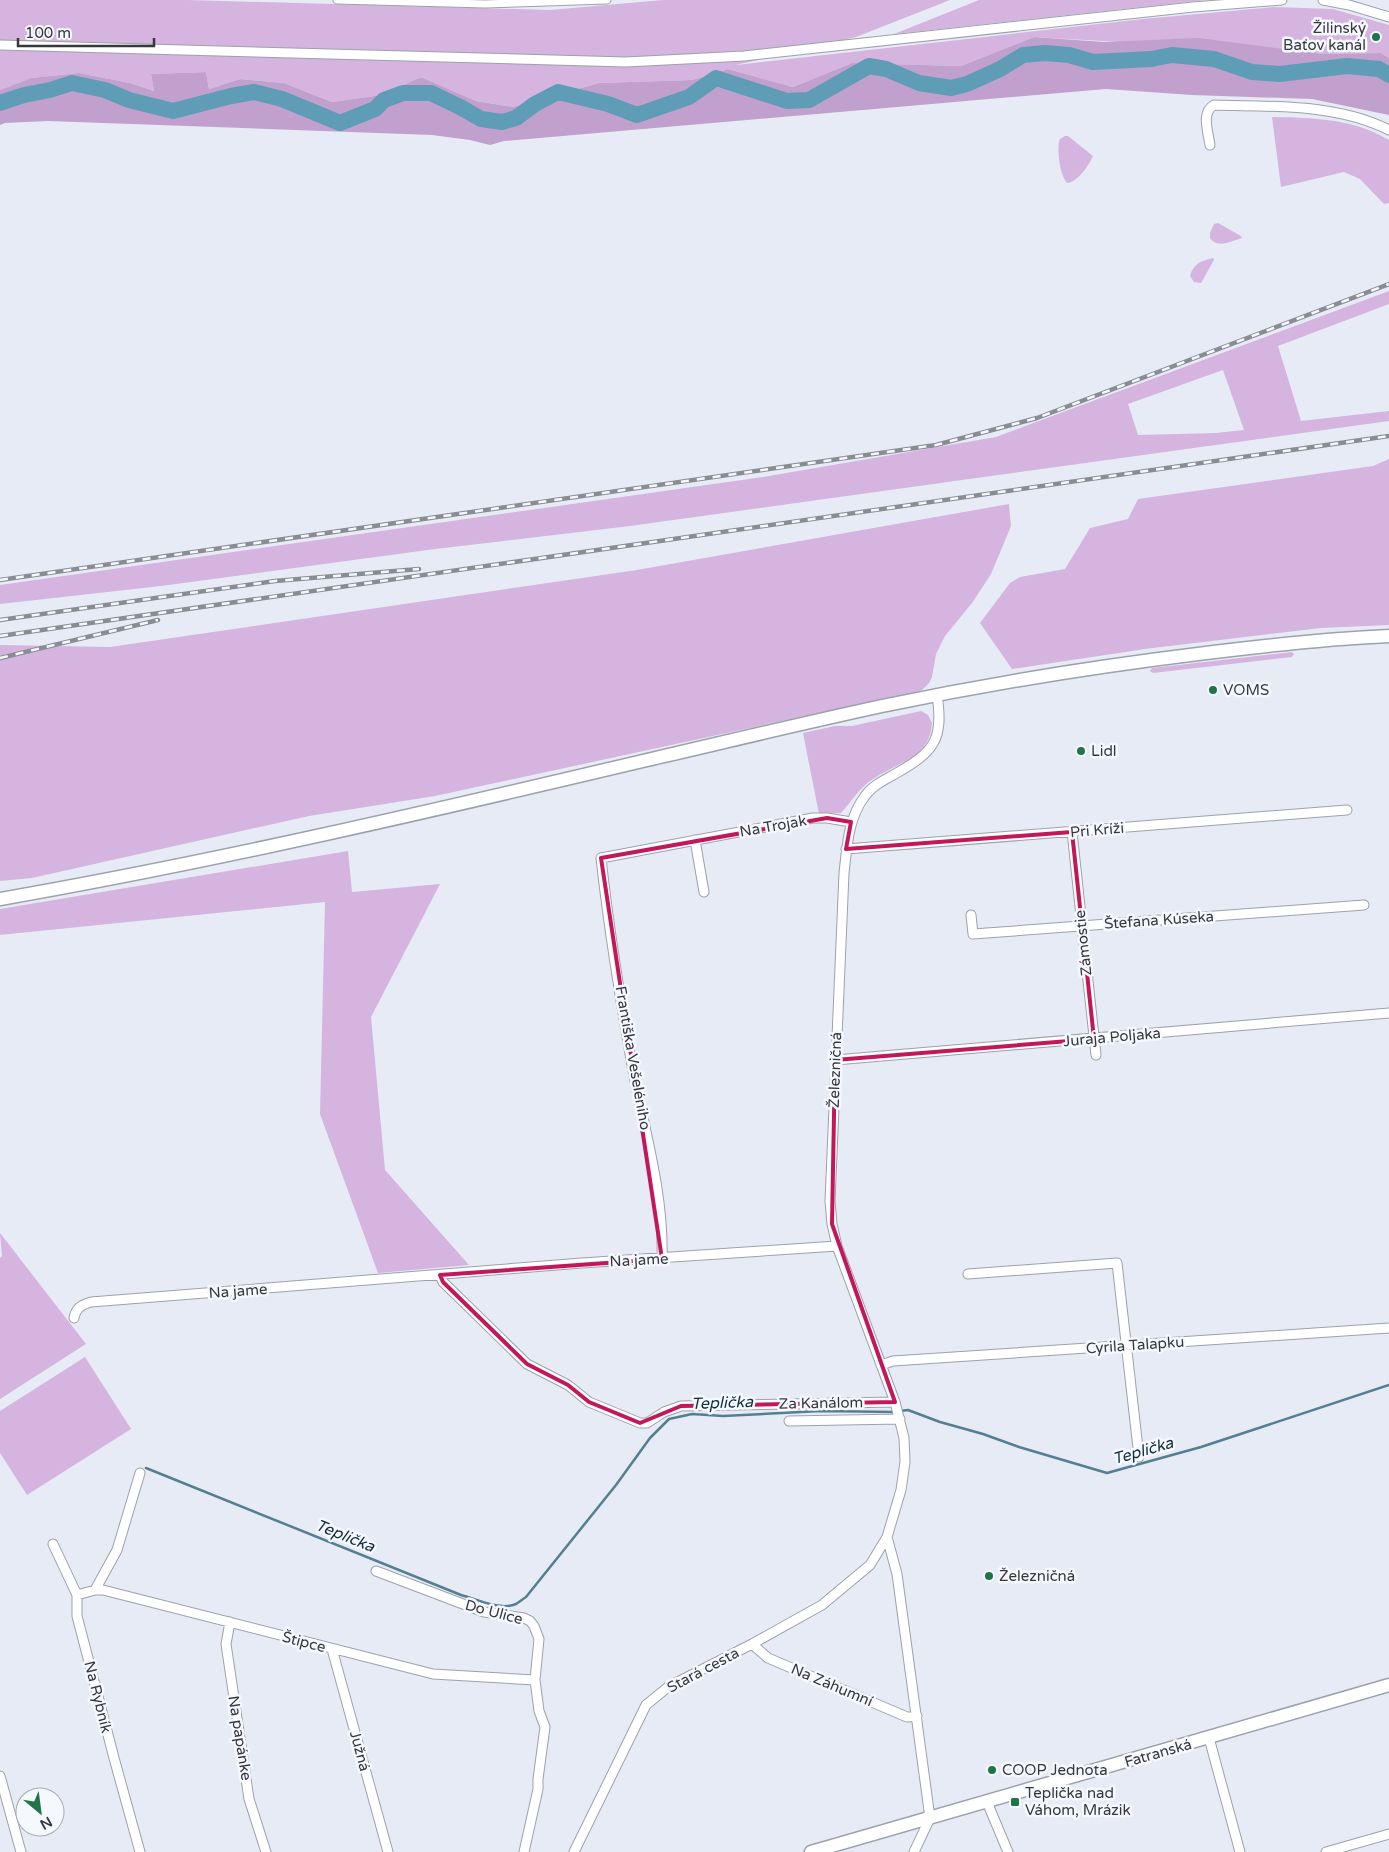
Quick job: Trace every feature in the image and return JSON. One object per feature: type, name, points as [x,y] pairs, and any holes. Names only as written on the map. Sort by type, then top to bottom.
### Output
[{"type":"main road","points":[[0,899],[259,849],[937,695],[1050,674],[1156,659],[1295,643],[1389,636]]},
{"type":"main road","name":"Fatranská","points":[[811,1852],[1389,1685]]},
{"type":"street","points":[[337,0],[485,4],[607,0]]},
{"type":"street","points":[[0,45],[626,62],[684,60],[744,56],[1193,7],[1282,0]]},
{"type":"street","points":[[1323,0],[1349,5],[1389,17]]},
{"type":"street","points":[[1210,145],[1206,114],[1214,104],[1297,108],[1333,112],[1355,116],[1389,130]]},
{"type":"street","name":"Železničná","points":[[887,1537],[901,1490],[905,1462],[904,1438],[896,1403],[837,1246],[832,1224],[830,1201],[846,849],[856,808],[866,795],[886,779],[914,763],[932,748],[940,726],[937,695]]},
{"type":"street","name":"Pri Kríži","points":[[846,849],[1347,810]]},
{"type":"street","name":"Na Trojak","points":[[601,858],[813,818],[852,822]]},
{"type":"street","name":"Zámostie","points":[[1072,832],[1096,1055]]},
{"type":"street","points":[[695,840],[704,892]]},
{"type":"street","name":"Františka Vešeléniho","points":[[601,858],[634,1076],[655,1178],[663,1241],[662,1259]]},
{"type":"street","name":"Štefana Kúseka","points":[[971,915],[972,934],[1364,905]]},
{"type":"street","name":"Juraja Poljaka","points":[[836,1060],[1389,1013]]},
{"type":"street","name":"Na jame","points":[[74,1318],[76,1310],[83,1304],[91,1302],[582,1263],[837,1246]]},
{"type":"street","points":[[968,1274],[1117,1263],[1139,1457]]},
{"type":"street","name":"Za Kanálom","points":[[440,1275],[443,1282],[527,1364],[568,1385],[590,1402],[640,1424],[647,1423],[664,1412],[681,1406],[896,1403]]},
{"type":"street","name":"Cyrila Talapku","points":[[881,1365],[893,1361],[1389,1328]]},
{"type":"street","points":[[789,1421],[900,1417]]},
{"type":"street","points":[[96,1590],[117,1550],[140,1473]]},
{"type":"street","points":[[887,1537],[897,1574],[930,1818],[914,1852]]},
{"type":"street","name":"Stará cesta","points":[[574,1852],[646,1705],[668,1686],[752,1644],[822,1605],[870,1565],[887,1537]]},
{"type":"street","name":"Na Rybník","points":[[53,1544],[77,1595],[77,1616],[140,1852]]},
{"type":"street","name":"Do Ulice","points":[[376,1571],[484,1612],[524,1618],[530,1621],[538,1632],[540,1639],[535,1664],[535,1680],[539,1712],[545,1727],[538,1790],[524,1852]]},
{"type":"street","name":"Štipce","points":[[77,1595],[103,1590],[433,1674],[535,1680]]},
{"type":"street","name":"Na papánke","points":[[230,1622],[226,1644],[249,1799],[266,1852]]},
{"type":"street","name":"Na Záhumní","points":[[752,1644],[768,1658],[907,1717],[917,1716]]},
{"type":"street","name":"Južná","points":[[332,1649],[388,1852]]},
{"type":"street","points":[[1209,1738],[1240,1852]]},
{"type":"street","points":[[0,1776],[21,1852]]},
{"type":"street","points":[[987,1802],[1008,1852]]},
{"type":"street","points":[[1326,1852],[1389,1834]]},
{"type":"highlighted area","points":[[827,818],[851,822],[846,849],[1072,832],[1094,1039],[835,1060],[832,1224],[895,1402],[681,1406],[640,1423],[589,1402],[568,1385],[527,1364],[443,1282],[440,1275],[662,1259],[601,858]]},
{"type":"shaded area","points":[[0,0],[188,0],[550,10],[663,0],[950,0],[856,37],[736,65],[1143,19],[1274,7],[1333,9],[1389,25],[1389,58],[1381,53],[1322,54],[1034,37],[961,66],[852,63],[793,87],[728,69],[692,80],[599,83],[513,107],[476,101],[421,77],[381,95],[332,102],[284,83],[240,79],[209,89],[206,72],[151,74],[154,91],[130,83],[78,73],[31,78],[0,90]]},
{"type":"shaded area","points":[[979,0],[1206,0],[894,34]]},
{"type":"shaded area","points":[[1034,37],[1104,42],[1199,38],[1322,54],[1381,53],[1389,58],[1389,115],[1312,99],[1192,95],[1106,89],[504,141],[490,145],[470,140],[432,135],[48,121],[5,123],[0,125],[0,90],[31,78],[79,73],[130,83],[154,91],[151,74],[206,72],[209,89],[240,79],[284,83],[332,102],[381,95],[421,77],[476,101],[513,107],[599,83],[692,80],[728,69],[793,87],[852,63],[961,66]]},
{"type":"shaded area","points":[[1272,117],[1317,119],[1347,123],[1361,127],[1389,140],[1389,203],[1384,204],[1360,179],[1344,172],[1281,187]]},
{"type":"shaded area","points":[[1068,136],[1093,156],[1079,176],[1067,183],[1062,174],[1059,155],[1060,139]]},
{"type":"shaded area","points":[[1218,223],[1242,238],[1221,244],[1213,241],[1210,238],[1210,233],[1214,224]]},
{"type":"shaded area","points":[[1213,258],[1214,260],[1201,283],[1194,282],[1190,276],[1196,265]]},
{"type":"shaded area","points":[[1389,291],[1389,304],[1278,346],[1301,421],[1389,411],[1389,421],[630,526],[435,549],[161,586],[0,604],[0,585],[763,477],[996,437]],"holes":[[[1223,370],[1244,430],[1216,433],[1138,435],[1128,404]]]},
{"type":"shaded area","points":[[1389,459],[1389,625],[1321,628],[1145,649],[1012,669],[980,623],[1010,583],[1020,577],[1065,569],[1090,528],[1128,519],[1138,499],[1373,466]]},
{"type":"shaded area","points":[[1009,504],[1011,526],[991,574],[972,603],[945,636],[936,654],[932,677],[921,691],[435,796],[309,816],[32,878],[0,881],[0,645],[110,647],[637,570]]},
{"type":"shaded area","points":[[1292,652],[1294,654],[1292,657],[1153,673],[1150,671],[1152,668]]},
{"type":"shaded area","points":[[921,711],[928,715],[932,723],[930,735],[919,752],[868,782],[841,813],[819,814],[803,733],[835,726],[852,726]]},
{"type":"shaded area","points":[[348,851],[352,892],[440,884],[371,1017],[385,1170],[469,1265],[378,1273],[320,1114],[325,902],[0,935],[0,909]]},
{"type":"shaded area","points":[[0,1233],[86,1344],[0,1399],[0,1258],[2,1256]]},
{"type":"shaded area","points":[[85,1357],[131,1429],[27,1495],[0,1453],[0,1411]]},
{"type":"waterway","points":[[0,103],[72,83],[105,90],[129,100],[173,111],[254,92],[282,99],[340,123],[375,109],[384,100],[403,93],[431,93],[481,119],[502,122],[516,118],[535,104],[558,92],[608,104],[637,115],[689,97],[716,78],[787,101],[809,100],[869,66],[886,69],[919,83],[951,88],[967,84],[1000,69],[1023,55],[1045,53],[1069,55],[1093,62],[1151,59],[1172,55],[1214,59],[1252,72],[1280,74],[1347,66],[1379,69],[1389,75]]},
{"type":"waterway","name":"Teplička","points":[[900,1411],[908,1410],[940,1422],[1107,1473],[1201,1447],[1389,1385]]},
{"type":"waterway","name":"Teplička","points":[[146,1468],[461,1595],[489,1604],[510,1606],[526,1597],[616,1485],[650,1438],[669,1419],[692,1414],[723,1416],[820,1411],[895,1412]]},
{"type":"railway","points":[[0,580],[936,445],[1037,418],[1389,284]]},
{"type":"railway","points":[[0,636],[1389,436]]},
{"type":"railway","points":[[0,620],[275,581],[419,569]]},
{"type":"railway","points":[[0,658],[158,620]]},
{"type":"place","name":"Žilinský Baťov kanál","points":[[1376,37]]},
{"type":"place","name":"VOMS","points":[[1213,690]]},
{"type":"place","name":"Lidl","points":[[1081,751]]},
{"type":"place","name":"Železničná","points":[[989,1576]]},
{"type":"place","name":"COOP Jednota","points":[[992,1770]]},
{"type":"place","name":"Teplička nad Váhom, Mrázik","points":[[1015,1802]]}]
